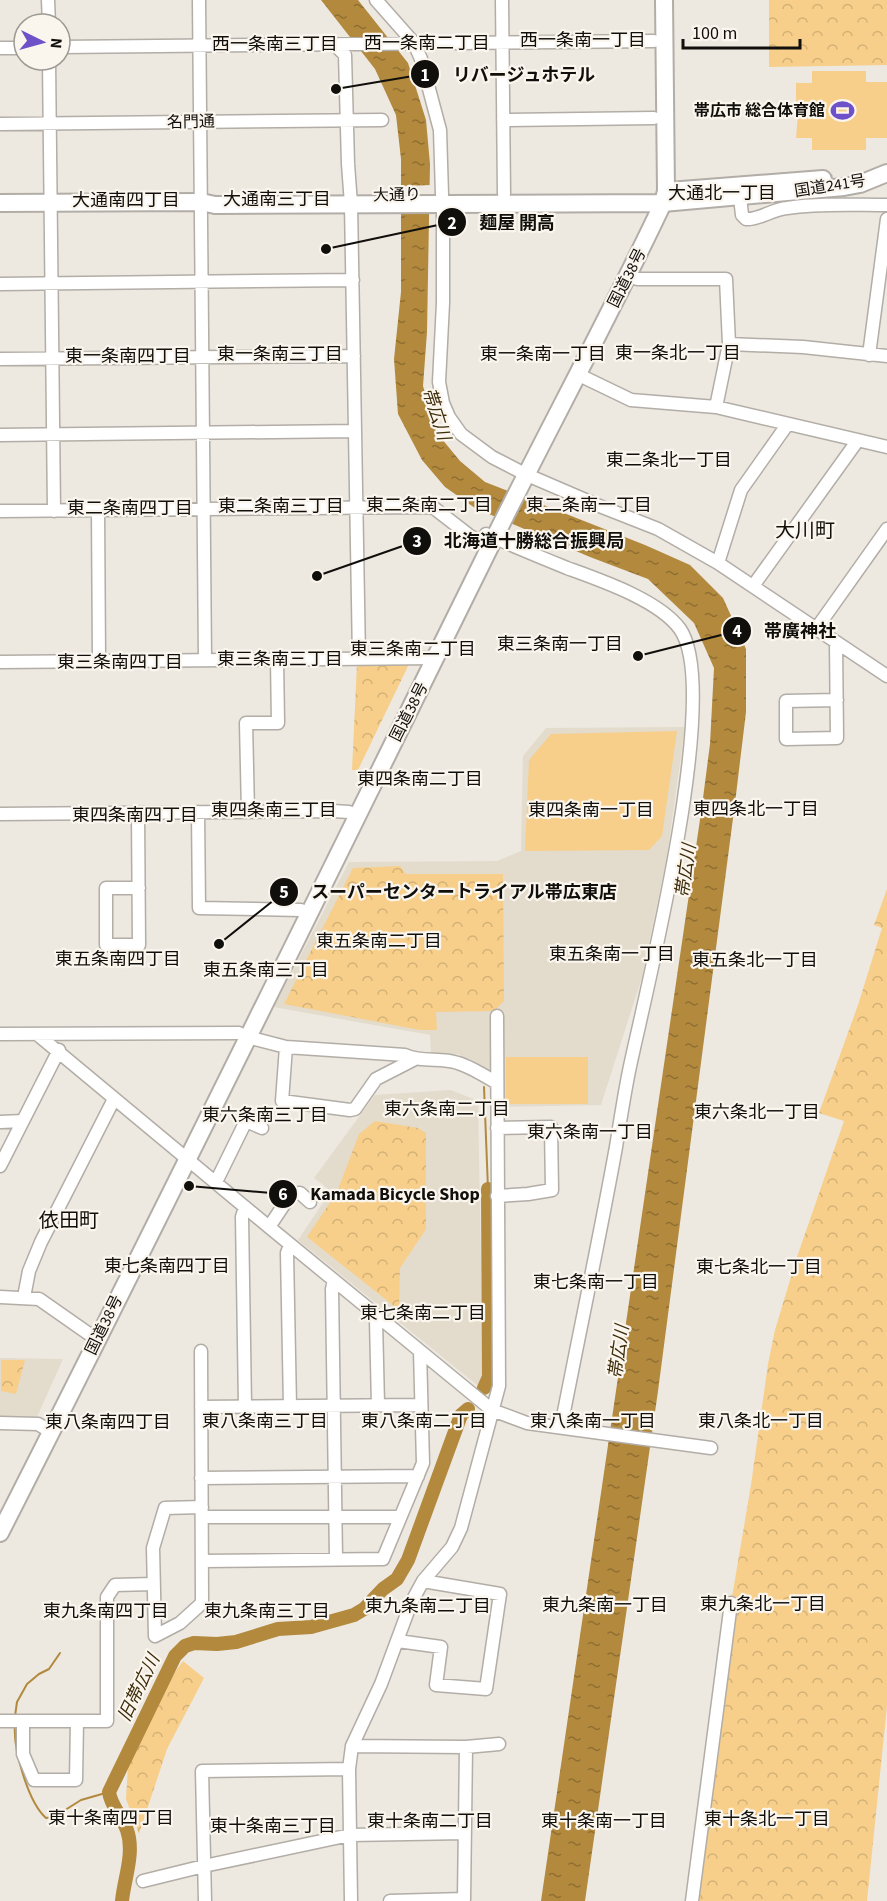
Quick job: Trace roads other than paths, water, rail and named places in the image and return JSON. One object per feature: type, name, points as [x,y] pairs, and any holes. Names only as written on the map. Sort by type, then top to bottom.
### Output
[{"type":"highway","name":"国道38号","points":[[0,1533],[184,1154],[659,197],[654,118],[654,0]]},
{"type":"highway","name":"国道38号","points":[[520,476],[629,276],[659,197],[664,0]]},
{"type":"highway","name":"国道241号","points":[[659,197],[839,177],[860,172],[887,161]]},
{"type":"highway","name":"国道241号","points":[[659,197],[740,197],[844,187],[860,184],[887,173]]},
{"type":"highway","name":"大通り","points":[[437,199],[504,194],[659,197]]},
{"type":"highway","name":"大通り","points":[[0,203],[201,202],[216,197],[351,200],[659,197]]},
{"type":"highway","name":"国道38号","points":[[243,1035],[301,909],[353,814]]},
{"type":"highway","name":"国道38号","points":[[0,1514],[89,1334],[184,1154]]},
{"type":"street","points":[[199,0],[206,660]]},
{"type":"street","points":[[376,0],[409,44],[424,69],[440,130],[437,199],[439,382],[443,403],[449,417],[461,434],[520,476],[658,529],[718,563],[887,676]]},
{"type":"street","points":[[502,0],[504,194]]},
{"type":"street","points":[[72,47],[654,41]]},
{"type":"street","points":[[340,44],[345,55],[351,200],[359,658]]},
{"type":"street","points":[[50,72],[50,283],[54,511]]},
{"type":"street","points":[[503,120],[654,118]]},
{"type":"street","name":"名門通","points":[[0,124],[382,120]]},
{"type":"street","points":[[740,197],[742,214],[746,219],[752,220],[766,212],[785,208],[887,205]]},
{"type":"street","points":[[869,355],[887,219]]},
{"type":"street","points":[[629,276],[637,279],[726,279],[729,344],[716,407]]},
{"type":"street","points":[[0,284],[353,280]]},
{"type":"street","points":[[729,344],[803,347],[887,356]]},
{"type":"street","points":[[0,359],[354,356]]},
{"type":"street","points":[[577,374],[631,400],[716,407],[887,447]]},
{"type":"street","points":[[718,563],[741,490],[787,424]]},
{"type":"street","points":[[0,435],[355,431]]},
{"type":"street","points":[[753,585],[858,440]]},
{"type":"street","points":[[0,511],[434,508],[488,540],[609,583],[670,618],[680,630],[691,657],[693,718],[673,860],[650,980],[629,1070],[564,1427]]},
{"type":"street","points":[[98,510],[99,661]]},
{"type":"street","points":[[816,630],[887,529]]},
{"type":"street","points":[[836,644],[837,700],[837,738],[786,739],[786,702],[837,700]]},
{"type":"street","points":[[248,812],[246,723],[278,723],[277,659]]},
{"type":"street","points":[[0,662],[431,659]]},
{"type":"street","points":[[198,812],[199,908],[301,909]]},
{"type":"street","points":[[0,814],[248,812],[353,814]]},
{"type":"street","points":[[138,813],[139,888],[139,945],[106,945],[106,888],[139,888]]},
{"type":"street","points":[[351,1901],[349,1768],[352,1746],[398,1641],[411,1603],[423,1581],[452,1547],[461,1528],[499,1386],[497,1016]]},
{"type":"street","points":[[0,1034],[243,1035],[286,1047],[405,1055],[415,1059],[460,1063],[497,1083]]},
{"type":"street","points":[[38,1035],[59,1050],[114,1099],[184,1154],[290,1245],[492,1410],[527,1423],[711,1448]]},
{"type":"street","points":[[286,1047],[282,1101],[350,1110],[355,1109],[376,1079],[415,1059]]},
{"type":"street","points":[[0,1166],[59,1050]]},
{"type":"street","points":[[24,1297],[29,1271],[41,1242],[114,1099]]},
{"type":"street","points":[[0,1122],[23,1121]]},
{"type":"street","points":[[216,1182],[246,1121],[262,1128]]},
{"type":"street","points":[[496,1128],[551,1127],[552,1190],[497,1196]]},
{"type":"street","points":[[269,1227],[291,1194],[300,1194],[310,1202]]},
{"type":"street","points":[[245,1207],[242,1217],[245,1406]]},
{"type":"street","points":[[290,1245],[287,1253],[290,1406]]},
{"type":"street","points":[[334,1280],[332,1289],[336,1559]]},
{"type":"street","points":[[0,1297],[39,1299],[89,1334]]},
{"type":"street","points":[[378,1316],[376,1320],[378,1405]]},
{"type":"street","points":[[201,1351],[201,1478],[202,1512],[203,1561],[202,1603],[180,1623],[155,1636],[153,1548],[165,1508],[202,1512],[400,1517]]},
{"type":"street","points":[[203,1561],[383,1559],[423,1463],[420,1351]]},
{"type":"street","points":[[201,1407],[420,1405]]},
{"type":"street","points":[[0,1423],[38,1424],[43,1427]]},
{"type":"street","points":[[201,1478],[418,1476]]},
{"type":"street","points":[[398,1641],[441,1647],[436,1685],[486,1689],[500,1594],[423,1581]]},
{"type":"street","points":[[3,1722],[107,1721],[107,1597],[115,1586],[153,1584]]},
{"type":"street","points":[[692,1901],[731,1603]]},
{"type":"street","points":[[22,1722],[23,1754],[34,1780],[76,1780],[77,1721]]},
{"type":"street","points":[[352,1746],[466,1747],[499,1744]]},
{"type":"street","points":[[390,1901],[464,1899],[466,1747]]},
{"type":"street","points":[[205,1901],[202,1771],[349,1768]]},
{"type":"street","points":[[143,1881],[350,1835],[465,1833]]},
{"type":"water","points":[[321,0],[358,0],[408,63],[426,120],[430,164],[427,332],[423,386],[437,433],[460,461],[485,482],[690,565],[723,598],[746,649],[746,712],[735,803],[658,1391],[585,1901],[541,1901],[702,806],[710,744],[714,668],[694,623],[648,579],[475,508],[445,487],[422,460],[398,414],[394,359],[401,292],[401,159],[396,115],[375,69]]},
{"type":"waterway","name":"旧帯広川","points":[[484,1087],[488,1189]]},
{"type":"waterway","name":"旧帯広川","points":[[484,1388],[489,1377],[488,1189]]},
{"type":"waterway","name":"旧帯広川","points":[[122,1901],[129,1857],[129,1839],[125,1825],[109,1792],[175,1656],[185,1646],[194,1643],[236,1642],[278,1629],[311,1627],[354,1615],[364,1609],[383,1589],[397,1579],[408,1560],[461,1415],[468,1409]]},
{"type":"waterway","points":[[15,1716],[17,1702],[27,1684],[49,1669],[60,1653]]},
{"type":"waterway","points":[[15,1725],[16,1747],[23,1774],[33,1800],[46,1818],[54,1817],[81,1800],[109,1792]]},
{"type":"place","name":"リバージュホテル","points":[[336,89]]},
{"type":"place","name":"帯広市 総合体育館","points":[[843,111]]},
{"type":"place","name":"麺屋 開高","points":[[326,249]]},
{"type":"place","name":"北海道十勝総合振興局","points":[[317,576]]},
{"type":"place","name":"帯廣神社","points":[[638,656]]},
{"type":"place","name":"スーパーセンタートライアル帯広東店","points":[[219,944]]},
{"type":"place","name":"Kamada Bicycle Shop","points":[[189,1186]]},
{"type":"district","name":"西一条南一丁目","points":[[583,40]]},
{"type":"district","name":"西一条南二丁目","points":[[427,43]]},
{"type":"district","name":"西一条南三丁目","points":[[275,44]]},
{"type":"district","name":"大通北一丁目","points":[[722,193]]},
{"type":"district","name":"大通南三丁目","points":[[277,199]]},
{"type":"district","name":"大通南四丁目","points":[[126,200]]},
{"type":"district","name":"東一条北一丁目","points":[[678,353]]},
{"type":"district","name":"東一条南三丁目","points":[[280,354]]},
{"type":"district","name":"東一条南一丁目","points":[[543,354]]},
{"type":"district","name":"東一条南四丁目","points":[[128,356]]},
{"type":"district","name":"東二条北一丁目","points":[[669,460]]},
{"type":"district","name":"東二条南二丁目","points":[[429,505]]},
{"type":"district","name":"東二条南一丁目","points":[[589,505]]},
{"type":"district","name":"東二条南三丁目","points":[[281,506]]},
{"type":"district","name":"東二条南四丁目","points":[[130,508]]},
{"type":"district","name":"大川町","points":[[805,531]]},
{"type":"district","name":"東三条南一丁目","points":[[560,644]]},
{"type":"district","name":"東三条南二丁目","points":[[413,649]]},
{"type":"district","name":"東三条南三丁目","points":[[280,659]]},
{"type":"district","name":"東三条南四丁目","points":[[120,662]]},
{"type":"district","name":"東四条南二丁目","points":[[420,779]]},
{"type":"district","name":"東四条北一丁目","points":[[756,809]]},
{"type":"district","name":"東四条南三丁目","points":[[274,810]]},
{"type":"district","name":"東四条南一丁目","points":[[591,810]]},
{"type":"district","name":"東四条南四丁目","points":[[135,815]]},
{"type":"district","name":"東五条南二丁目","points":[[379,941]]},
{"type":"district","name":"東五条南一丁目","points":[[612,954]]},
{"type":"district","name":"東五条南四丁目","points":[[118,959]]},
{"type":"district","name":"東五条北一丁目","points":[[755,960]]},
{"type":"district","name":"東五条南三丁目","points":[[266,970]]},
{"type":"district","name":"東六条南二丁目","points":[[447,1109]]},
{"type":"district","name":"東六条北一丁目","points":[[757,1112]]},
{"type":"district","name":"東六条南三丁目","points":[[265,1115]]},
{"type":"district","name":"東六条南一丁目","points":[[590,1132]]},
{"type":"district","name":"依田町","points":[[69,1221]]},
{"type":"district","name":"東七条南四丁目","points":[[167,1266]]},
{"type":"district","name":"東七条北一丁目","points":[[759,1267]]},
{"type":"district","name":"東七条南一丁目","points":[[596,1282]]},
{"type":"district","name":"東七条南二丁目","points":[[423,1313]]},
{"type":"district","name":"東八条南三丁目","points":[[265,1421]]},
{"type":"district","name":"東八条南二丁目","points":[[424,1421]]},
{"type":"district","name":"東八条南一丁目","points":[[593,1421]]},
{"type":"district","name":"東八条北一丁目","points":[[761,1421]]},
{"type":"district","name":"東八条南四丁目","points":[[108,1422]]},
{"type":"district","name":"東九条北一丁目","points":[[763,1604]]},
{"type":"district","name":"東九条南一丁目","points":[[605,1605]]},
{"type":"district","name":"東九条南二丁目","points":[[428,1606]]},
{"type":"district","name":"東九条南四丁目","points":[[106,1611]]},
{"type":"district","name":"東九条南三丁目","points":[[267,1611]]},
{"type":"district","name":"東十条南四丁目","points":[[111,1818]]},
{"type":"district","name":"東十条北一丁目","points":[[767,1819]]},
{"type":"district","name":"東十条南二丁目","points":[[430,1821]]},
{"type":"district","name":"東十条南一丁目","points":[[604,1821]]},
{"type":"district","name":"東十条南三丁目","points":[[273,1826]]},
{"type":"water label","name":"帯広川","points":[[436,414]]},
{"type":"water label","name":"帯広川","points":[[686,871]]},
{"type":"water label","name":"帯広川","points":[[619,1352]]}]
